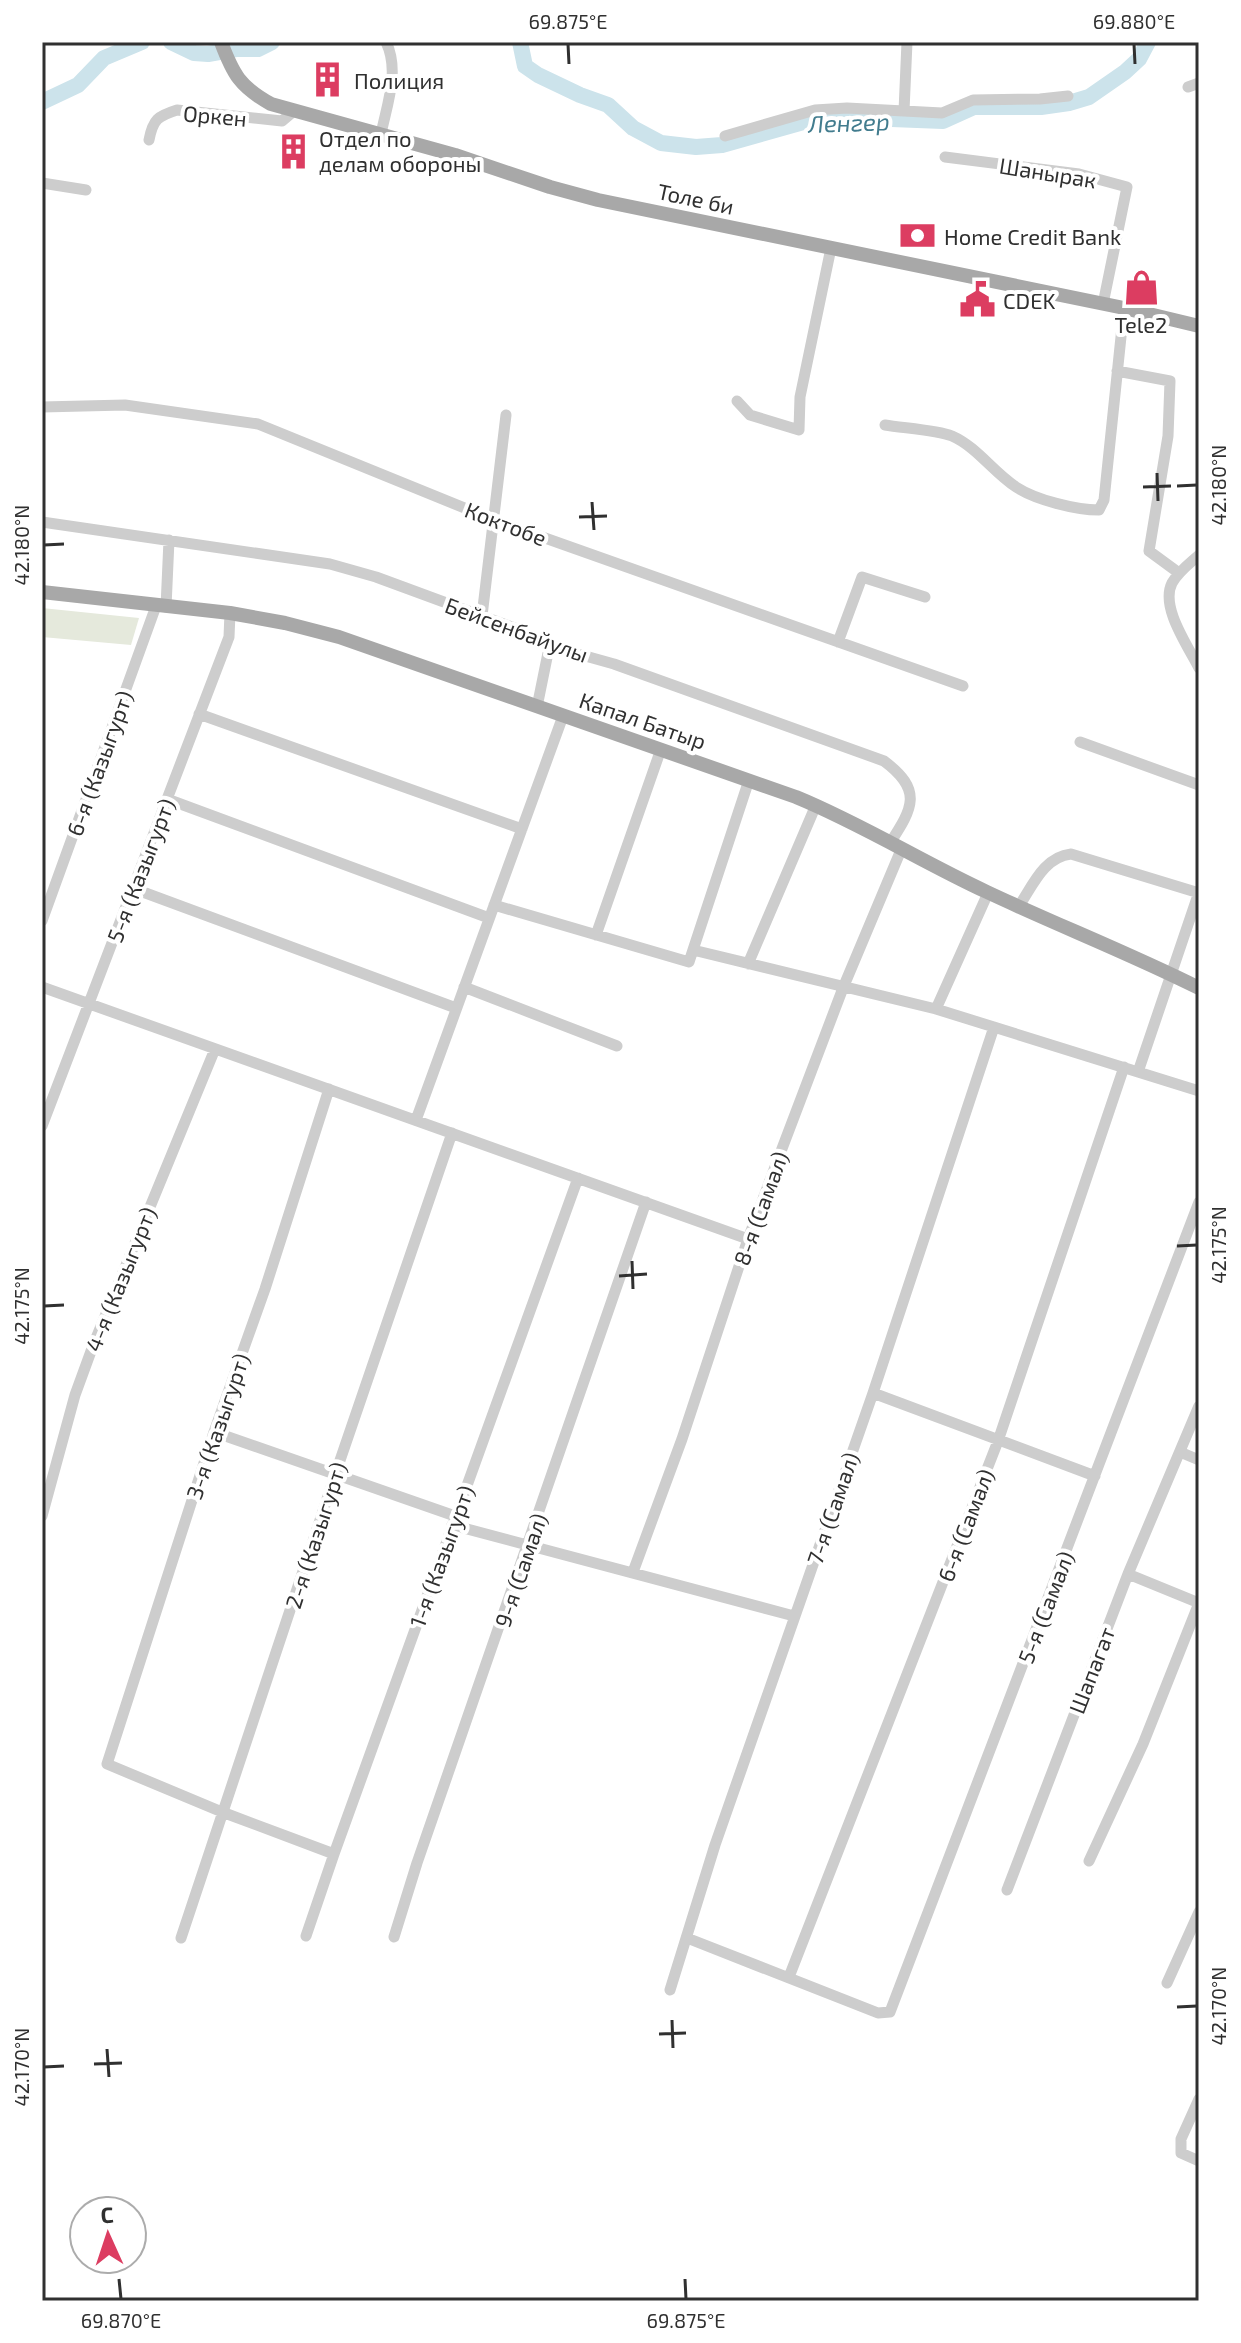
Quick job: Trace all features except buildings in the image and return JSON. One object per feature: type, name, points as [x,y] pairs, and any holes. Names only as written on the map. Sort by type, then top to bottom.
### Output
[{"type":"main road","name":"Толе би","points":[[221,42],[238,80],[251,93],[271,104],[455,155],[550,187],[598,200],[1199,326]]},
{"type":"main road","name":"Капал Батыр","points":[[42,592],[230,613],[339,637],[816,805],[988,893],[1199,988]]},
{"type":"street","points":[[381,134],[394,69],[386,42]]},
{"type":"street","points":[[904,111],[907,42]]},
{"type":"street","points":[[725,136],[815,110],[847,108],[942,113],[973,100],[1068,96]]},
{"type":"street","name":"Оркен","points":[[149,140],[152,126],[162,115],[177,110],[282,121],[295,110]]},
{"type":"street","name":"Шанырак","points":[[945,157],[1079,174],[1127,187],[1103,304]]},
{"type":"street","points":[[42,183],[86,190]]},
{"type":"street","points":[[737,401],[750,415],[799,430],[800,397],[831,248]]},
{"type":"street","points":[[885,425],[951,435],[1016,487],[1038,497],[1085,510],[1099,510],[1104,500],[1124,308]]},
{"type":"street","points":[[1117,371],[1170,381],[1168,436],[1149,551],[1179,573]]},
{"type":"street","name":"Коктобе","points":[[42,407],[125,405],[258,424],[494,520],[963,686]]},
{"type":"street","points":[[482,616],[506,415]]},
{"type":"street","name":"Бейсенбайулы","points":[[42,522],[330,564],[376,577],[571,652],[614,664],[884,761],[902,775],[910,793],[910,812],[896,847]]},
{"type":"street","name":"6-я (Казыгурт)","points":[[42,921],[161,606],[169,540]]},
{"type":"street","points":[[1199,555],[1179,573],[1170,588],[1169,603],[1199,668]]},
{"type":"street","points":[[838,642],[862,577],[925,597]]},
{"type":"street","name":"5-я (Казыгурт)","points":[[42,1126],[229,637],[230,613]]},
{"type":"street","points":[[537,707],[550,643]]},
{"type":"street","points":[[199,714],[522,829]]},
{"type":"street","points":[[416,1120],[563,716]]},
{"type":"street","points":[[1080,742],[1199,785]]},
{"type":"street","points":[[596,935],[661,749]]},
{"type":"street","points":[[691,956],[749,780]]},
{"type":"street","points":[[167,799],[489,918]]},
{"type":"street","points":[[748,964],[816,805]]},
{"type":"street","name":"8-я (Самал)","points":[[633,1572],[682,1439],[748,1239],[896,847]]},
{"type":"street","points":[[1019,906],[1049,862],[1059,855],[1071,854],[1199,892],[1138,1072]]},
{"type":"street","points":[[132,888],[456,1008]]},
{"type":"street","points":[[936,1009],[988,893]]},
{"type":"street","points":[[494,905],[596,935],[691,956],[748,964],[936,1009],[1199,1091]]},
{"type":"street","points":[[42,987],[748,1239]]},
{"type":"street","points":[[464,987],[617,1046]]},
{"type":"street","name":"7-я (Самал)","points":[[670,1990],[720,1831],[873,1393],[994,1027]]},
{"type":"street","name":"4-я (Казыгурт)","points":[[42,1516],[75,1395],[94,1343],[215,1049]]},
{"type":"street","name":"6-я (Самал)","points":[[789,1977],[998,1441],[1124,1067]]},
{"type":"street","name":"3-я (Казыгурт)","points":[[222,1812],[107,1764],[329,1089]]},
{"type":"street","name":"2-я (Казыгурт)","points":[[181,1938],[452,1133]]},
{"type":"street","name":"1-я (Казыгурт)","points":[[306,1936],[578,1178]]},
{"type":"street","name":"9-я (Самал)","points":[[394,1937],[646,1202]]},
{"type":"street","name":"5-я (Самал)","points":[[789,1977],[878,2013],[890,2012],[1199,1202]]},
{"type":"street","points":[[873,1393],[1095,1476]]},
{"type":"street","name":"Шапагат","points":[[1007,1890],[1128,1574],[1199,1406]]},
{"type":"street","points":[[214,1432],[528,1546],[794,1616]]},
{"type":"street","points":[[1180,1452],[1199,1460]]},
{"type":"street","points":[[1089,1861],[1143,1744],[1199,1603],[1128,1574]]},
{"type":"street","points":[[222,1812],[334,1854]]},
{"type":"street","points":[[1167,1983],[1199,1912]]},
{"type":"street","points":[[687,1938],[789,1977]]},
{"type":"street","points":[[1199,2099],[1181,2139],[1181,2153],[1199,2161]]},
{"type":"shaded area","points":[[42,608],[139,618],[131,645],[42,637]]},
{"type":"waterway","name":"Ленгер","points":[[42,102],[78,85],[104,58],[142,42]]},
{"type":"waterway","name":"Ленгер","points":[[171,42],[194,53],[208,54],[258,49],[272,42]]},
{"type":"waterway","name":"Ленгер","points":[[520,42],[525,66],[538,75],[608,105],[633,128],[661,143],[696,147],[722,145],[814,119],[840,117],[943,121],[974,107],[1041,107],[1069,103],[1089,97],[1125,72],[1139,59],[1148,42]]},
{"type":"place","name":"Полиция","points":[[328,80]]},
{"type":"place","name":"Отдел по делам обороны","points":[[293,151]]},
{"type":"place","name":"Home Credit Bank","points":[[918,236]]},
{"type":"place","name":"Tele2","points":[[1141,288]]},
{"type":"place","name":"CDEK","points":[[977,300]]}]
